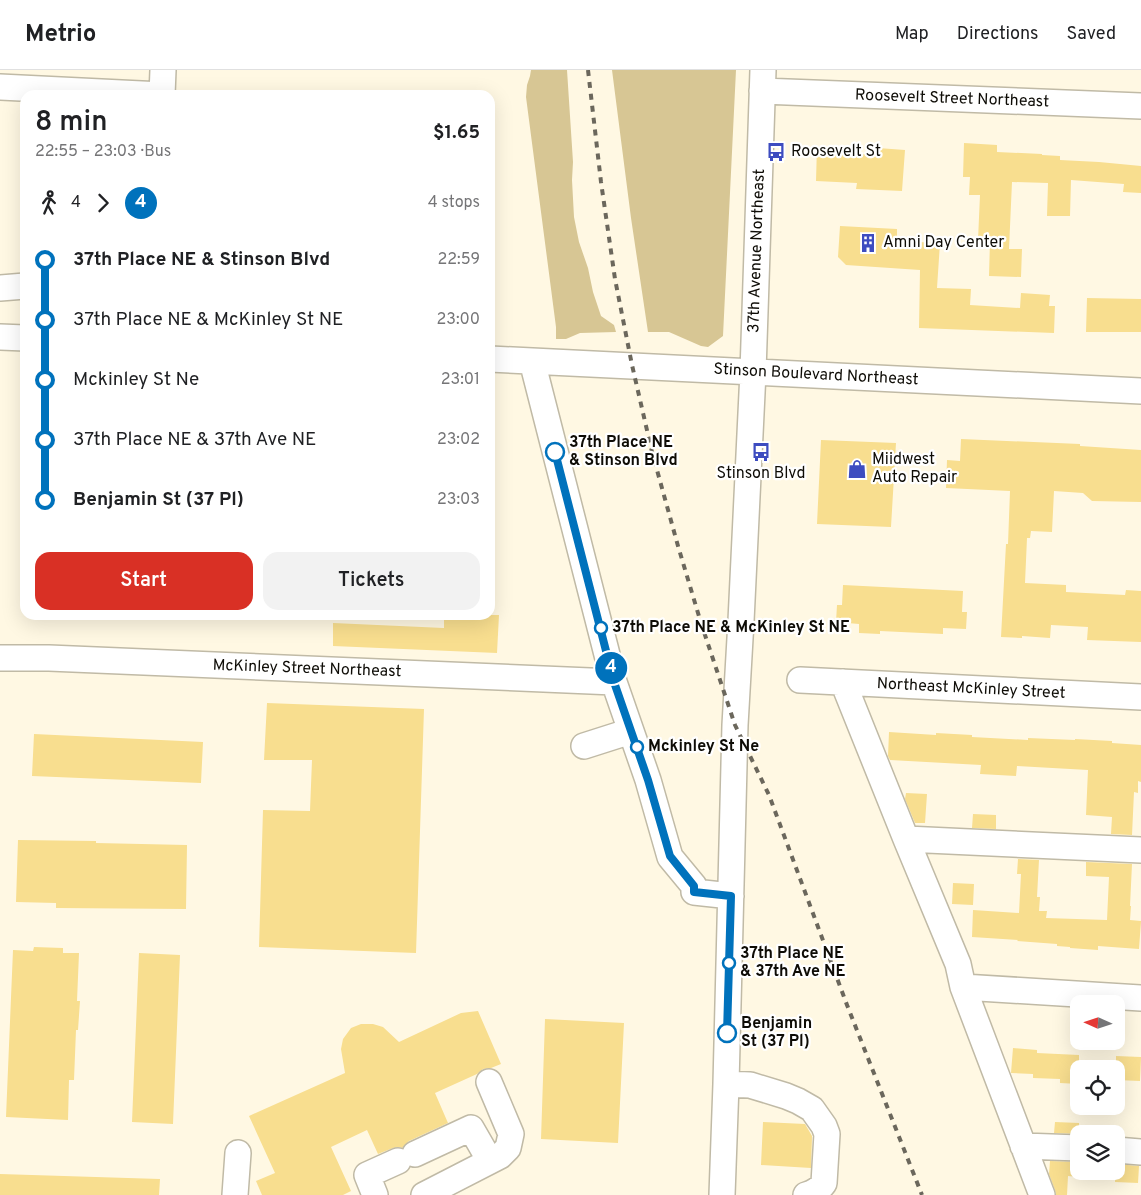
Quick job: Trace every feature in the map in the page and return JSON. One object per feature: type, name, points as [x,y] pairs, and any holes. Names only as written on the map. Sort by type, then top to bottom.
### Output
[{"type":"street","points":[[162,90],[163,70]]},
{"type":"street","name":"Roosevelt Street Northeast","points":[[762,81],[1141,106]]},
{"type":"street","name":"37th Avenue Northeast","points":[[722,1195],[735,725],[753,372],[762,81]]},
{"type":"street","points":[[0,87],[61,90]]},
{"type":"street","points":[[0,288],[20,286]]},
{"type":"street","points":[[0,337],[20,338]]},
{"type":"street","name":"Stinson Boulevard Northeast","points":[[495,359],[1141,391]]},
{"type":"street","points":[[532,361],[614,682],[648,780],[670,856],[694,886],[694,892],[731,896]]},
{"type":"street","name":"McKinley Street Northeast","points":[[0,658],[49,658],[614,682]]},
{"type":"street","name":"Northeast McKinley Street","points":[[800,680],[1141,697]]},
{"type":"street","points":[[843,682],[958,964],[963,987],[1042,1195]]},
{"type":"street","points":[[584,746],[632,731]]},
{"type":"street","points":[[906,839],[1141,850]]},
{"type":"street","points":[[963,987],[1141,998]]},
{"type":"street","points":[[424,1195],[500,1156],[508,1148],[511,1134],[489,1082]]},
{"type":"street","points":[[726,1084],[750,1085],[786,1096],[812,1109],[821,1121],[827,1134],[824,1183],[820,1189],[806,1195]]},
{"type":"street","points":[[375,1195],[367,1176],[471,1128],[490,1161]]},
{"type":"street","points":[[1023,1146],[1070,1148]]},
{"type":"street","points":[[1125,1151],[1141,1152]]},
{"type":"street","points":[[235,1195],[238,1153]]},
{"type":"shaded area","points":[[531,70],[567,70],[573,162],[574,217],[579,242],[601,316],[614,325],[616,332],[580,333],[566,339],[556,339],[526,97]]},
{"type":"shaded area","points":[[612,70],[736,70],[723,336],[708,347],[701,346],[669,332],[648,332]]},
{"type":"building","points":[[964,143],[997,145],[997,152],[1042,154],[1060,156],[1060,160],[1141,166],[1141,193],[1123,192],[1124,184],[1071,180],[1070,216],[1047,216],[1048,183],[1012,182],[1009,249],[1022,249],[1021,277],[989,276],[990,241],[978,240],[980,195],[969,195],[970,177],[963,177]]},
{"type":"building","points":[[817,146],[843,147],[843,153],[858,154],[878,154],[878,148],[905,150],[902,191],[856,189],[857,183],[816,181]]},
{"type":"building","points":[[840,226],[897,229],[897,241],[940,243],[937,288],[971,289],[970,305],[1020,308],[1021,293],[1050,295],[1049,306],[1055,306],[1054,333],[919,328],[920,270],[846,265],[838,257]]},
{"type":"building","points":[[1087,298],[1141,299],[1141,332],[1086,332]]},
{"type":"building","points":[[961,439],[1080,444],[1080,446],[1141,450],[1141,502],[1092,501],[1083,493],[1054,491],[1052,532],[1031,531],[1030,538],[1027,538],[1025,583],[1066,585],[1066,592],[1125,595],[1126,590],[1141,591],[1141,642],[1087,640],[1088,627],[1051,625],[1050,638],[1001,637],[1010,491],[946,488],[947,460],[960,461]]},
{"type":"building","name":"Miidwest Auto Repair","points":[[821,440],[896,443],[891,527],[817,524]]},
{"type":"building","points":[[843,585],[963,591],[962,612],[967,612],[966,629],[943,628],[943,634],[880,631],[880,634],[859,633],[859,624],[836,622],[837,605],[842,605]]},
{"type":"building","points":[[495,615],[499,615],[497,653],[333,646],[333,623],[444,628],[444,620],[495,620]]},
{"type":"building","points":[[267,703],[424,709],[416,953],[259,947],[263,810],[310,811],[312,760],[264,760]]},
{"type":"building","points":[[889,732],[972,735],[972,737],[1028,740],[1028,738],[1075,739],[1141,745],[1141,782],[1138,781],[1138,793],[1134,792],[1132,835],[1111,834],[1112,817],[1086,815],[1088,770],[1017,766],[1016,776],[980,774],[981,765],[890,760],[888,756]]},
{"type":"building","points":[[34,734],[203,742],[201,783],[32,776]]},
{"type":"building","points":[[906,793],[927,794],[925,823],[915,823],[905,799]]},
{"type":"building","points":[[973,814],[996,815],[996,829],[972,828]]},
{"type":"building","points":[[18,840],[187,845],[186,909],[56,908],[56,903],[16,902]]},
{"type":"building","points":[[1018,859],[1039,860],[1037,897],[1040,897],[1039,911],[1047,911],[1046,918],[1107,920],[1109,877],[1086,876],[1086,862],[1132,864],[1130,920],[1141,921],[1139,949],[1098,946],[1098,950],[1070,948],[1057,946],[1057,944],[972,937],[973,910],[1019,913],[1021,874],[1017,874]]},
{"type":"building","points":[[953,883],[974,884],[973,905],[952,904]]},
{"type":"building","points":[[34,947],[63,948],[63,953],[79,953],[77,1001],[80,1001],[78,1030],[76,1030],[74,1080],[69,1080],[68,1120],[6,1117],[13,950],[33,951]]},
{"type":"building","points":[[139,953],[180,955],[173,1124],[132,1122]]},
{"type":"building","points":[[478,1011],[501,1064],[483,1069],[477,1074],[435,1093],[448,1123],[409,1141],[402,1148],[393,1148],[378,1154],[367,1130],[331,1147],[351,1191],[343,1195],[262,1195],[256,1181],[275,1173],[249,1116],[345,1073],[341,1049],[343,1039],[351,1028],[361,1024],[373,1024],[383,1027],[399,1042],[461,1013]]},
{"type":"building","points":[[545,1019],[624,1023],[618,1143],[541,1139]]},
{"type":"building","points":[[1013,1048],[1037,1050],[1037,1053],[1079,1055],[1079,1060],[1070,1060],[1070,1084],[1060,1083],[1060,1079],[1033,1078],[1033,1074],[1011,1073]]},
{"type":"building","points":[[1116,1056],[1141,1057],[1140,1081],[1125,1080],[1125,1060],[1116,1060]]},
{"type":"building","points":[[763,1122],[805,1124],[812,1136],[811,1168],[761,1165]]},
{"type":"building","points":[[1055,1122],[1079,1123],[1079,1125],[1070,1125],[1070,1134],[1054,1133]]},
{"type":"building","points":[[1050,1161],[1070,1162],[1067,1195],[1056,1195],[1049,1174]]},
{"type":"building","points":[[1125,1165],[1139,1166],[1138,1183],[1115,1182],[1115,1180],[1125,1180]]},
{"type":"building","points":[[0,1174],[160,1179],[159,1195],[0,1195]]},
{"type":"railway","points":[[588,70],[615,279],[652,452],[678,546],[735,725],[769,795],[847,1005],[922,1195]]},
{"type":"bus line","name":"4","points":[[555,452],[614,682],[648,780],[670,856],[694,886],[694,892],[731,896],[727,1033]]},
{"type":"place","name":"Roosevelt St","points":[[776,152]]},
{"type":"place","name":"Amni Day Center","points":[[868,243]]},
{"type":"place","name":"37th Place NE & Stinson Blvd","points":[[555,452]]},
{"type":"place","name":"Stinson Blvd","points":[[761,452]]},
{"type":"place","name":"Miidwest Auto Repair","points":[[857,469]]},
{"type":"place","name":"37th Place NE & McKinley St NE","points":[[601,628]]},
{"type":"place","name":"Mckinley St Ne","points":[[637,747]]},
{"type":"place","name":"37th Place NE & 37th Ave NE","points":[[729,963]]},
{"type":"place","name":"Benjamin St (37 Pl)","points":[[727,1033]]}]
